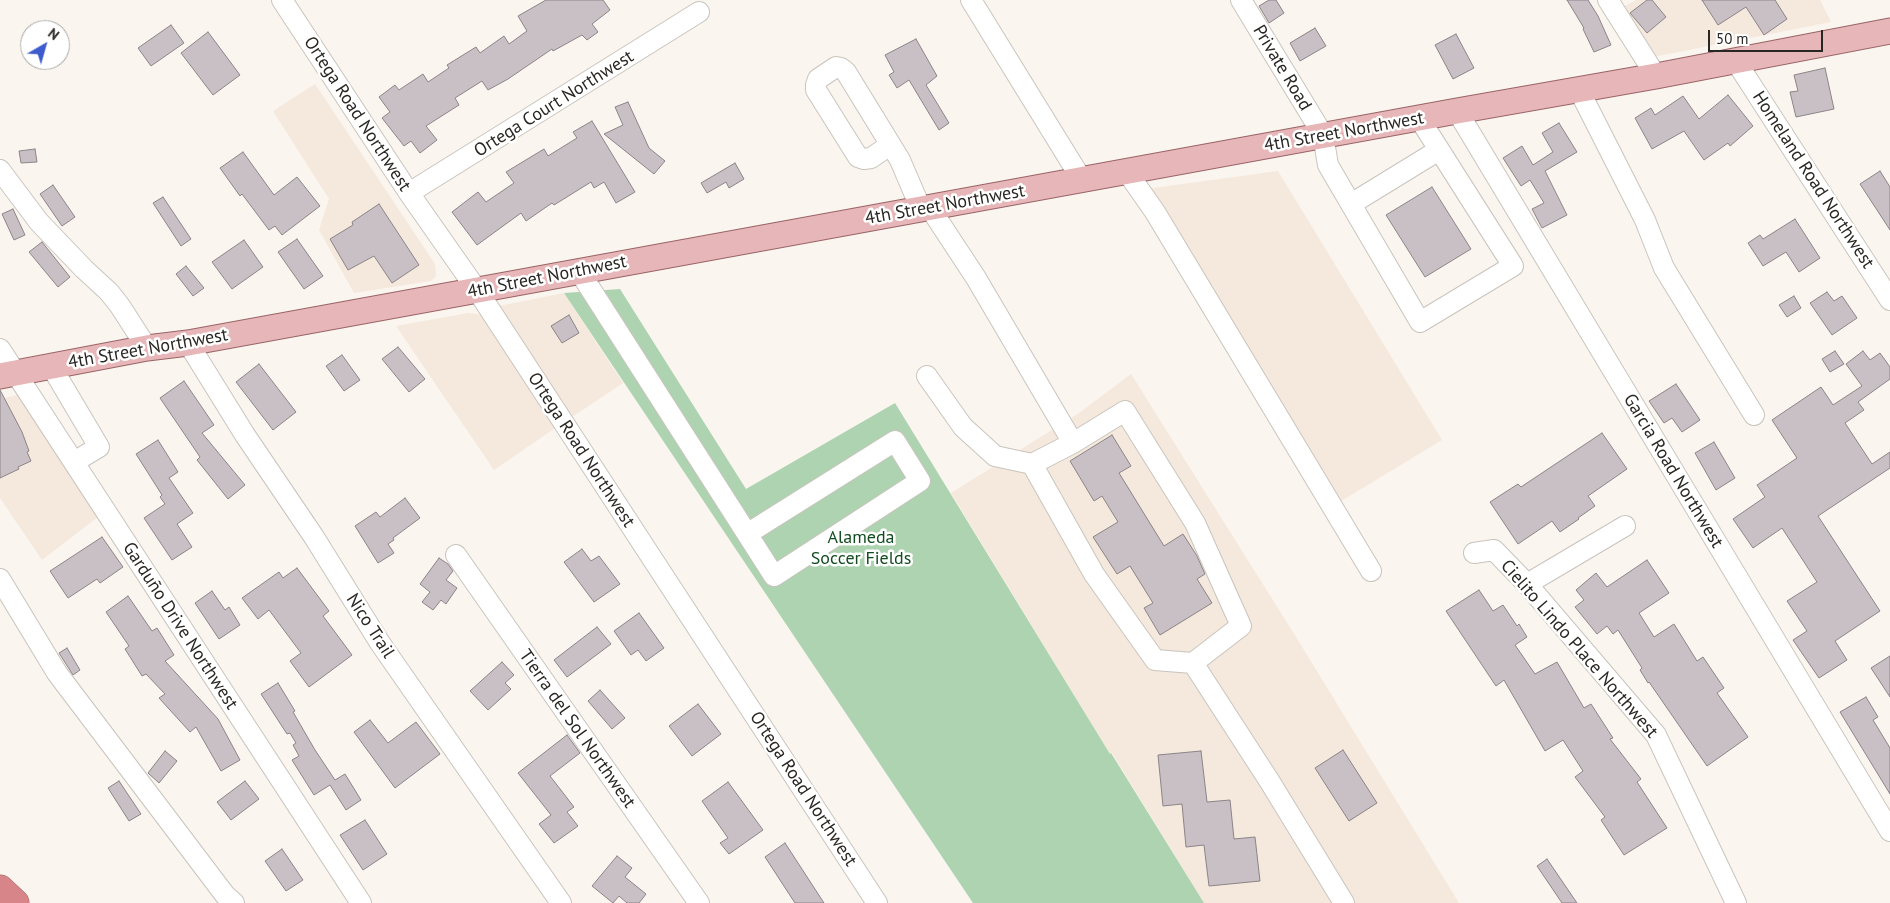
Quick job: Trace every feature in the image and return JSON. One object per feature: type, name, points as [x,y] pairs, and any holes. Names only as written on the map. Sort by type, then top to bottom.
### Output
[{"type":"highway","points":[[0,889],[15,903]]},
{"type":"main road","name":"4th Street Northwest","points":[[8,374],[147,348],[188,343],[579,270],[1656,76],[1890,31]]},
{"type":"street","name":"Ortega Road Northwest","points":[[282,0],[409,194],[477,290],[877,903]]},
{"type":"street","points":[[971,0],[1082,180]]},
{"type":"street","name":"Private Road","points":[[1241,0],[1323,135]]},
{"type":"street","points":[[1608,0],[1656,76]]},
{"type":"street","name":"Ortega Court Northwest","points":[[409,194],[699,12]]},
{"type":"street","name":"Homeland Road Northwest","points":[[1736,60],[1890,300]]},
{"type":"street","points":[[1579,90],[1645,220],[1664,268],[1754,415]]},
{"type":"street","name":"Garcia Road Northwest","points":[[1457,111],[1890,831]]},
{"type":"street","points":[[1323,135],[1328,165],[1420,322],[1513,266],[1419,118]]},
{"type":"street","points":[[890,145],[926,208],[976,278],[1073,443]]},
{"type":"street","points":[[1351,204],[1439,150]]},
{"type":"street","points":[[0,170],[39,222],[114,299],[147,348]]},
{"type":"street","points":[[1127,172],[1170,237],[1371,571]]},
{"type":"street","points":[[579,270],[747,534],[774,576],[920,482],[895,442],[747,534]]},
{"type":"street","name":"Nico Trail","points":[[188,343],[245,435],[314,538],[380,643],[561,903]]},
{"type":"street","name":"Garduño Drive Northwest","points":[[0,349],[8,374],[74,462],[360,903]]},
{"type":"street","points":[[51,366],[100,447],[74,462]]},
{"type":"street","points":[[927,376],[963,427],[995,456],[1032,464],[1073,443],[1125,411],[1195,523],[1241,626],[1193,663],[1155,660],[1094,574],[1032,464]]},
{"type":"street","points":[[1527,584],[1625,526]]},
{"type":"street","name":"Cielito Lindo Place Northwest","points":[[1474,554],[1494,550],[1527,584],[1656,735],[1736,903]]},
{"type":"street","name":"Tierra del Sol Northwest","points":[[456,555],[699,903]]},
{"type":"street","points":[[0,579],[57,673],[224,895],[234,903]]},
{"type":"street","points":[[1193,663],[1270,782],[1344,903]]},
{"type":"shaded area","points":[[1636,0],[1820,0],[1831,22],[1648,58],[1623,7]]},
{"type":"shaded area","points":[[315,84],[435,264],[436,276],[431,281],[354,293],[319,230],[329,199],[273,111]]},
{"type":"shaded area","points":[[1278,171],[1442,440],[1338,503],[1146,189]]},
{"type":"shaded area","points":[[564,293],[623,383],[572,417],[499,306]]},
{"type":"shaded area","points":[[468,313],[483,315],[558,426],[494,470],[396,326]]},
{"type":"shaded area","points":[[1131,374],[1296,637],[1459,903],[1204,903],[1112,753],[1110,754],[951,493],[1079,413]]},
{"type":"shaded area","points":[[22,394],[98,517],[42,560],[0,498],[0,399]]},
{"type":"green space","name":"Alameda Soccer Fields","points":[[620,289],[746,489],[895,403],[1110,754],[1204,903],[973,903],[564,293]]},
{"type":"building","points":[[546,0],[603,0],[610,10],[592,24],[598,32],[587,40],[582,35],[553,51],[552,49],[508,79],[488,90],[482,81],[455,98],[459,105],[426,126],[437,140],[420,153],[411,141],[404,146],[382,118],[390,112],[379,97],[395,85],[399,90],[423,74],[428,82],[449,68],[447,65],[476,47],[480,53],[504,36],[509,44],[527,31],[518,16]]},
{"type":"building","points":[[1269,0],[1276,0],[1284,13],[1269,23],[1259,6]]},
{"type":"building","points":[[1567,0],[1588,0],[1598,16],[1611,45],[1594,52],[1584,28]]},
{"type":"building","points":[[1647,0],[1652,0],[1666,17],[1647,33],[1630,13]]},
{"type":"building","points":[[1702,0],[1775,0],[1787,19],[1764,35],[1746,7],[1718,25]]},
{"type":"building","points":[[171,25],[184,43],[151,66],[138,48]]},
{"type":"building","points":[[1315,28],[1326,46],[1300,61],[1290,43]]},
{"type":"building","points":[[208,32],[240,75],[213,95],[181,53]]},
{"type":"building","points":[[1456,34],[1474,68],[1453,79],[1435,45]]},
{"type":"building","points":[[916,39],[937,76],[926,85],[949,123],[939,130],[909,80],[897,88],[889,75],[894,72],[885,55]]},
{"type":"building","points":[[1825,68],[1834,109],[1796,117],[1790,92],[1798,91],[1794,75]]},
{"type":"building","points":[[1728,95],[1753,126],[1730,146],[1728,143],[1704,160],[1684,131],[1652,149],[1635,118],[1651,108],[1655,115],[1683,96],[1699,119]]},
{"type":"building","points":[[628,102],[649,148],[665,161],[654,174],[604,134],[623,125],[615,107]]},
{"type":"building","points":[[592,121],[635,192],[616,203],[604,182],[594,188],[591,182],[554,205],[552,203],[526,221],[521,213],[477,245],[452,212],[478,192],[486,202],[514,183],[506,172],[544,149],[548,156],[577,138],[573,132]]},
{"type":"building","points":[[1559,123],[1577,152],[1545,171],[1567,215],[1542,228],[1532,209],[1544,203],[1530,180],[1521,186],[1503,158],[1522,146],[1533,165],[1553,152],[1542,133]]},
{"type":"building","points":[[35,149],[37,162],[21,163],[19,151]]},
{"type":"building","points":[[243,152],[274,195],[297,177],[320,206],[282,235],[275,226],[269,230],[242,194],[240,196],[220,168]]},
{"type":"building","points":[[735,163],[744,179],[729,188],[726,182],[707,193],[701,183]]},
{"type":"building","points":[[1880,171],[1890,187],[1890,230],[1860,184]]},
{"type":"building","points":[[53,185],[75,217],[62,226],[40,194]]},
{"type":"building","points":[[1432,187],[1471,249],[1425,277],[1386,215]]},
{"type":"building","points":[[163,197],[191,239],[181,246],[153,203]]},
{"type":"building","points":[[379,204],[419,265],[392,283],[374,256],[348,270],[330,239],[353,225],[352,222]]},
{"type":"building","points":[[13,209],[25,235],[14,240],[2,214]]},
{"type":"building","points":[[1795,219],[1820,258],[1799,272],[1786,252],[1763,266],[1748,243],[1760,235],[1763,239]]},
{"type":"building","points":[[297,239],[323,276],[304,289],[278,252]]},
{"type":"building","points":[[244,240],[263,267],[232,289],[212,262]]},
{"type":"building","points":[[42,242],[70,277],[58,287],[29,252]]},
{"type":"building","points":[[186,266],[204,288],[193,296],[176,274]]},
{"type":"building","points":[[1827,292],[1834,301],[1842,296],[1857,318],[1832,335],[1810,303]]},
{"type":"building","points":[[1794,296],[1801,308],[1787,317],[1779,305]]},
{"type":"building","points":[[569,315],[579,333],[562,343],[551,326]]},
{"type":"building","points":[[398,347],[425,379],[409,392],[382,359]]},
{"type":"building","points":[[1835,351],[1844,364],[1830,372],[1822,359]]},
{"type":"building","points":[[1863,351],[1870,360],[1880,353],[1890,367],[1890,379],[1858,402],[1864,410],[1845,423],[1872,464],[1890,452],[1890,468],[1818,516],[1880,611],[1835,641],[1847,660],[1819,678],[1793,640],[1807,631],[1787,601],[1817,582],[1782,528],[1753,548],[1733,519],[1765,497],[1757,485],[1797,458],[1772,420],[1821,387],[1833,405],[1862,386],[1846,364]]},
{"type":"building","points":[[342,355],[360,380],[344,391],[326,366]]},
{"type":"building","points":[[259,364],[296,412],[273,430],[236,382]]},
{"type":"building","points":[[184,381],[214,425],[202,433],[245,485],[228,499],[197,460],[200,457],[160,398]]},
{"type":"building","points":[[1676,384],[1700,420],[1682,432],[1672,418],[1664,423],[1649,401]]},
{"type":"building","points":[[0,390],[22,432],[31,461],[0,478]]},
{"type":"building","points":[[1602,433],[1627,469],[1588,496],[1595,506],[1579,519],[1560,532],[1552,521],[1518,544],[1490,502],[1518,484],[1521,487]]},
{"type":"building","points":[[1112,435],[1131,466],[1119,473],[1164,546],[1183,534],[1197,556],[1205,574],[1197,579],[1212,603],[1160,635],[1144,608],[1153,603],[1130,566],[1117,574],[1093,537],[1118,522],[1102,496],[1094,501],[1070,461]]},
{"type":"building","points":[[158,440],[178,472],[169,478],[193,513],[177,524],[192,547],[172,560],[144,518],[165,504],[160,497],[162,495],[136,454]]},
{"type":"building","points":[[1714,442],[1735,478],[1716,490],[1695,453]]},
{"type":"building","points":[[405,498],[420,518],[393,538],[394,540],[388,544],[394,553],[378,563],[355,526],[376,512],[380,517]]},
{"type":"building","points":[[102,537],[123,567],[100,583],[97,579],[68,598],[50,571]]},
{"type":"building","points":[[582,549],[591,561],[599,556],[620,584],[594,602],[564,562]]},
{"type":"building","points":[[439,558],[448,564],[453,571],[446,580],[457,588],[446,604],[441,600],[433,610],[422,602],[430,592],[420,584]]},
{"type":"building","points":[[1647,560],[1669,593],[1639,613],[1654,637],[1674,624],[1697,661],[1703,657],[1724,688],[1717,693],[1748,737],[1707,766],[1648,683],[1640,670],[1642,668],[1618,630],[1613,634],[1607,626],[1597,634],[1575,607],[1584,600],[1576,590],[1596,573],[1607,587]]},
{"type":"building","points":[[297,568],[329,611],[323,616],[352,655],[309,687],[290,661],[301,653],[269,610],[258,619],[242,598],[279,572],[283,578]]},
{"type":"building","points":[[1479,590],[1493,611],[1503,605],[1517,626],[1519,624],[1527,637],[1515,645],[1535,674],[1557,662],[1584,708],[1591,704],[1613,738],[1610,739],[1641,779],[1637,782],[1667,828],[1624,855],[1601,820],[1605,817],[1575,777],[1583,771],[1563,740],[1545,751],[1504,680],[1496,686],[1446,611]]},
{"type":"building","points":[[212,591],[225,610],[229,607],[240,625],[219,639],[195,603]]},
{"type":"building","points":[[128,596],[152,631],[157,628],[174,655],[165,661],[218,719],[240,760],[221,771],[196,727],[190,732],[159,698],[165,694],[146,674],[142,676],[125,649],[129,646],[106,612]]},
{"type":"building","points":[[639,613],[664,648],[646,661],[638,650],[631,655],[614,631]]},
{"type":"building","points":[[597,627],[611,644],[567,677],[554,660]]},
{"type":"building","points":[[67,648],[80,670],[73,675],[59,653]]},
{"type":"building","points":[[1890,656],[1890,697],[1871,668]]},
{"type":"building","points":[[502,662],[514,675],[505,683],[511,689],[488,710],[470,691]]},
{"type":"building","points":[[278,683],[315,750],[335,780],[345,774],[361,800],[346,810],[330,785],[314,795],[292,760],[299,756],[293,745],[296,743],[290,733],[287,734],[261,694]]},
{"type":"building","points":[[600,690],[625,718],[612,729],[588,701]]},
{"type":"building","points":[[1866,697],[1878,717],[1873,720],[1890,748],[1890,794],[1840,712]]},
{"type":"building","points":[[698,704],[721,734],[692,756],[669,726]]},
{"type":"building","points":[[370,720],[388,743],[416,722],[440,754],[395,788],[354,732]]},
{"type":"building","points":[[567,735],[580,753],[550,776],[574,807],[567,812],[578,826],[554,843],[539,824],[551,815],[518,773]]},
{"type":"building","points":[[1343,750],[1377,803],[1349,821],[1315,768]]},
{"type":"building","points":[[165,751],[177,761],[159,783],[148,773]]},
{"type":"building","points":[[1201,751],[1207,802],[1230,800],[1234,839],[1255,837],[1260,881],[1209,886],[1204,845],[1186,847],[1182,804],[1163,806],[1158,755]]},
{"type":"building","points":[[119,781],[141,814],[129,821],[108,788]]},
{"type":"building","points":[[245,781],[259,799],[231,820],[217,802]]},
{"type":"building","points":[[728,782],[763,830],[729,854],[720,843],[728,838],[702,801]]},
{"type":"building","points":[[365,820],[387,854],[363,870],[340,835]]},
{"type":"building","points":[[785,843],[824,903],[795,903],[765,857]]},
{"type":"building","points":[[282,849],[303,880],[286,891],[265,861]]},
{"type":"building","points":[[617,856],[632,868],[625,877],[646,894],[639,903],[627,903],[619,896],[613,903],[592,886]]},
{"type":"building","points":[[1547,859],[1577,903],[1562,903],[1537,866]]}]
